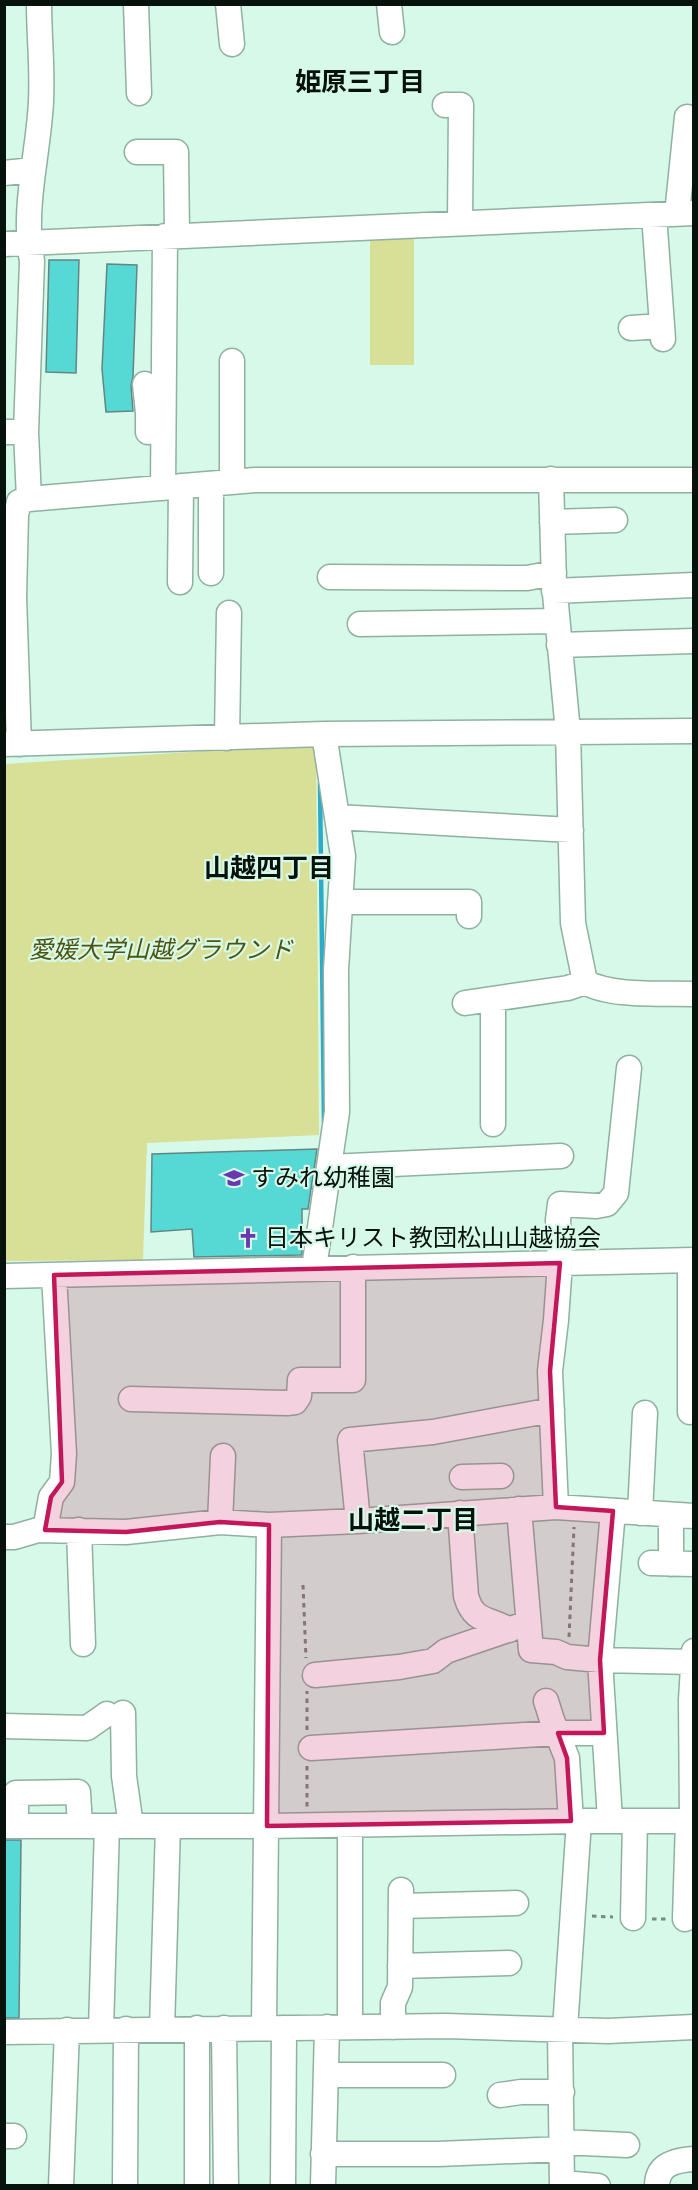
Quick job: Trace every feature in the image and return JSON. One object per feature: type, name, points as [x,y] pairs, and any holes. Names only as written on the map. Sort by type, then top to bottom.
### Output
[{"type":"street","points":[[29,499],[15,432],[32,261],[29,243],[33,170],[40,113],[39,4]]},
{"type":"street","points":[[136,4],[139,93]]},
{"type":"street","points":[[228,4],[232,44]]},
{"type":"street","points":[[389,4],[392,32]]},
{"type":"street","points":[[445,105],[461,105],[460,223]]},
{"type":"street","points":[[631,328],[662,333],[675,214],[676,157],[687,117]]},
{"type":"street","points":[[137,152],[176,152],[171,235],[164,488]]},
{"type":"street","points":[[4,173],[33,170]]},
{"type":"street","points":[[4,244],[675,214]]},
{"type":"street","points":[[145,384],[148,413],[164,488],[203,575],[221,483],[232,361]]},
{"type":"street","points":[[551,479],[554,582],[568,732],[573,923],[585,982]]},
{"type":"street","points":[[693,480],[255,480],[29,499],[19,502],[16,515],[9,597],[12,744],[324,734],[693,731]]},
{"type":"street","points":[[552,522],[615,520]]},
{"type":"street","points":[[330,577],[527,578],[554,582],[693,585]]},
{"type":"street","points":[[227,738],[230,613]]},
{"type":"street","points":[[360,625],[557,621]]},
{"type":"street","points":[[559,645],[693,641]]},
{"type":"street","points":[[314,1268],[337,1112],[336,970],[342,856],[324,734]]},
{"type":"street","points":[[337,817],[572,830]]},
{"type":"street","points":[[340,902],[469,902],[469,916]]},
{"type":"street","points":[[465,1003],[568,988],[585,982],[609,991],[693,994]]},
{"type":"street","points":[[492,1125],[493,999]]},
{"type":"street","points":[[565,1507],[552,1410],[550,1371],[560,1263],[558,1220],[560,1204],[596,1206],[607,1204],[616,1193],[629,1068]]},
{"type":"street","points":[[329,1167],[561,1156]]},
{"type":"street","points":[[4,1275],[692,1260],[690,1412]]},
{"type":"street","points":[[131,1399],[287,1403],[294,1402],[299,1396],[300,1380],[353,1380],[353,1267]]},
{"type":"street","points":[[45,1530],[51,1497],[62,1482],[64,1454],[54,1275]]},
{"type":"street","points":[[358,1521],[350,1440],[433,1432],[552,1410]]},
{"type":"street","points":[[640,1513],[645,1413]]},
{"type":"street","points":[[220,1522],[223,1456]]},
{"type":"street","points":[[480,1477],[470,1512],[466,1596],[470,1607],[478,1616],[519,1626]]},
{"type":"street","points":[[4,1537],[45,1530],[126,1532],[220,1522],[269,1525],[565,1507],[682,1516],[672,1564]]},
{"type":"street","points":[[519,1509],[519,1626],[531,1650],[600,1660],[693,1657],[691,1821],[685,1919]]},
{"type":"street","points":[[610,1820],[600,1660],[613,1511]]},
{"type":"street","points":[[269,1525],[267,1826],[282,2186]]},
{"type":"street","points":[[79,1530],[83,1644]]},
{"type":"street","points":[[309,1675],[399,1667],[433,1661],[446,1651],[519,1626]]},
{"type":"street","points":[[546,1701],[567,1758],[575,1821],[562,2029],[562,2184],[598,2186]]},
{"type":"street","points":[[4,1726],[77,1734],[115,1713],[131,1826]]},
{"type":"street","points":[[308,1748],[557,1733],[604,1733]]},
{"type":"street","points":[[80,1826],[78,1792],[16,1793],[10,1826],[80,1826],[107,1826],[131,1826],[168,1826],[267,1826],[307,1826],[610,1820],[691,1821]]},
{"type":"street","points":[[633,1918],[635,1821]]},
{"type":"street","points":[[322,2186],[326,2074],[339,2027],[350,1825]]},
{"type":"street","points":[[101,2030],[107,1826]]},
{"type":"street","points":[[162,2029],[168,1826]]},
{"type":"street","points":[[393,2026],[393,2004],[400,1987],[401,1898],[516,1903]]},
{"type":"street","points":[[400,1966],[509,1963]]},
{"type":"street","points":[[4,2032],[393,2026],[608,2031],[693,2027]]},
{"type":"street","points":[[196,2028],[197,2186]]},
{"type":"street","points":[[224,2028],[226,2186]]},
{"type":"street","points":[[125,2186],[126,2029]]},
{"type":"street","points":[[61,2186],[67,2030]]},
{"type":"street","points":[[326,2074],[443,2075]]},
{"type":"street","points":[[500,2096],[521,2091],[561,2091]]},
{"type":"street","points":[[324,2154],[438,2154],[562,2145],[627,2145]]},
{"type":"street","points":[[657,2186],[657,2179],[668,2164],[676,2160],[693,2159]]},
{"type":"path","points":[[565,1507],[572,1613],[567,1657]]},
{"type":"path","points":[[303,1585],[309,1675],[307,1826]]},
{"type":"highlighted area","points":[[560,1263],[550,1371],[556,1507],[613,1511],[600,1660],[604,1733],[558,1733],[567,1758],[571,1821],[267,1826],[269,1525],[220,1522],[126,1532],[45,1530],[51,1497],[62,1482],[54,1275]]},
{"type":"green space","points":[[370,235],[414,235],[414,365],[370,365]]},
{"type":"green space","name":"愛媛大学山越グラウンド","points":[[316,744],[319,1135],[147,1143],[143,1260],[5,1261],[5,764]]},
{"type":"building","points":[[49,260],[79,260],[76,373],[46,372]]},
{"type":"building","points":[[107,264],[137,265],[131,385],[133,411],[106,412],[102,369]]},
{"type":"building","name":"すみれ幼稚園","points":[[317,1149],[308,1209],[302,1209],[302,1255],[194,1257],[192,1229],[151,1232],[152,1154]]},
{"type":"building","points":[[4,1840],[21,1840],[19,2018],[4,2018]]},
{"type":"waterway","points":[[320,783],[324,1122]]},
{"type":"place","name":"すみれ幼稚園","points":[[234,1178]]},
{"type":"place","name":"日本キリスト教団松山山越協会","points":[[248,1238]]},
{"type":"district","name":"姫原三丁目","points":[[360,82]]},
{"type":"district","name":"山越四丁目","points":[[269,868]]},
{"type":"district","name":"山越二丁目","points":[[413,1520]]}]
